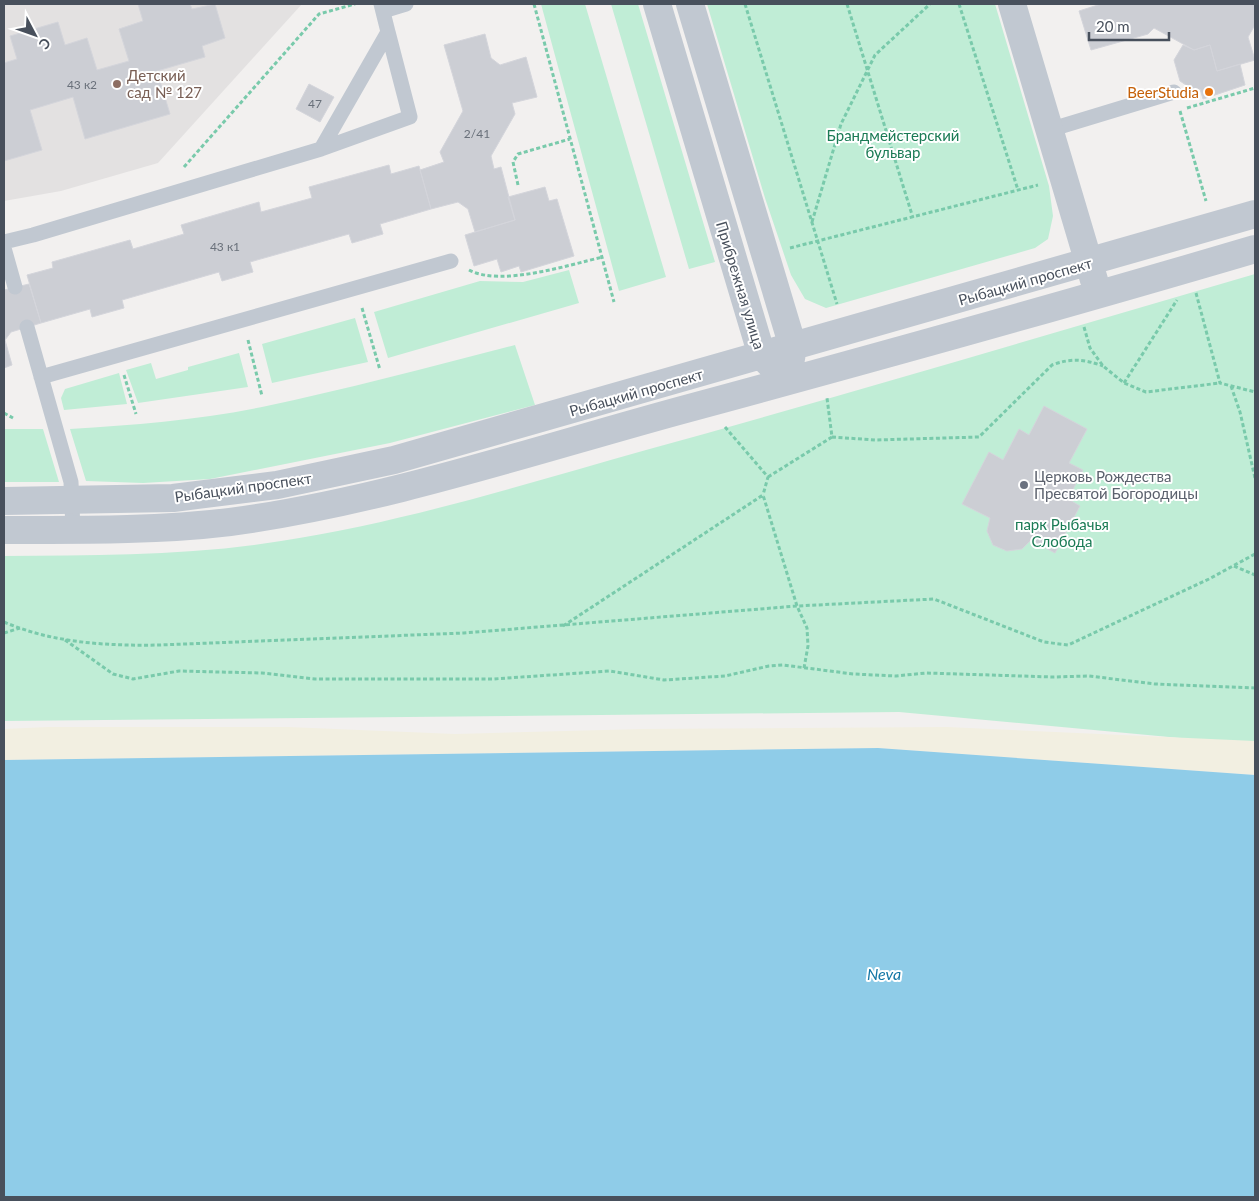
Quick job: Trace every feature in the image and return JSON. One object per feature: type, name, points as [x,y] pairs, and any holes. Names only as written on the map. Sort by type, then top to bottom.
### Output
[{"type":"street","name":"Прибрежная улица","points":[[657,4],[762,356],[787,382]]},
{"type":"street","name":"Прибрежная улица","points":[[690,4],[793,347],[787,382]]},
{"type":"street","points":[[1012,4],[1098,294]]},
{"type":"street","name":"Рыбацкий проспект","points":[[4,501],[73,502],[173,498],[277,485],[394,460],[1255,214]]},
{"type":"street","name":"Рыбацкий проспект","points":[[4,530],[173,527],[228,522],[282,514],[401,487],[787,382],[1255,249]]},
{"type":"lane","points":[[4,242],[320,149],[410,117],[382,7],[406,4]]},
{"type":"lane","points":[[320,149],[388,32]]},
{"type":"lane","points":[[1049,130],[1174,92]]},
{"type":"lane","points":[[4,248],[15,287]]},
{"type":"lane","points":[[41,377],[451,261]]},
{"type":"lane","points":[[26,328],[71,482],[73,530]]},
{"type":"path","points":[[156,198],[319,14],[353,4]]},
{"type":"path","points":[[534,4],[614,302]]},
{"type":"path","points":[[745,4],[840,313]]},
{"type":"path","points":[[847,4],[913,218]]},
{"type":"path","points":[[812,224],[840,124],[867,71],[876,55],[930,4]]},
{"type":"path","points":[[960,4],[1018,190]]},
{"type":"path","points":[[1180,111],[1255,88]]},
{"type":"path","points":[[1174,92],[1208,209]]},
{"type":"path","points":[[518,185],[512,162],[518,154],[570,139]]},
{"type":"path","points":[[785,250],[1044,183]]},
{"type":"path","points":[[451,261],[479,276],[522,276],[603,258]]},
{"type":"path","points":[[1194,286],[1220,382]]},
{"type":"path","points":[[357,288],[380,370]]},
{"type":"path","points":[[1124,384],[1179,297]]},
{"type":"path","points":[[242,320],[262,396]]},
{"type":"path","points":[[1083,325],[1090,348],[1103,366],[1124,384],[1146,392],[1220,382],[1255,392]]},
{"type":"path","points":[[118,356],[136,414]]},
{"type":"path","points":[[804,668],[808,646],[806,628],[797,606],[763,495],[768,477],[832,437],[875,440],[979,437],[1052,365],[1068,359],[1085,360],[1103,366]]},
{"type":"path","points":[[1230,385],[1240,412],[1255,478]]},
{"type":"path","points":[[826,392],[832,437]]},
{"type":"path","points":[[4,413],[13,418]]},
{"type":"path","points":[[721,422],[768,477]]},
{"type":"path","points":[[562,626],[763,495]]},
{"type":"path","points":[[4,622],[65,640],[109,646],[151,645],[464,633],[797,606],[934,599],[1044,642],[1068,645],[1115,624],[1255,554]]},
{"type":"path","points":[[1233,566],[1255,575]]},
{"type":"path","points":[[4,633],[20,628]]},
{"type":"path","points":[[65,640],[114,674],[133,679],[179,671],[262,673],[302,679],[493,679],[610,671],[664,680],[725,676],[769,666],[896,676],[926,673],[1053,677],[1089,676],[1155,684],[1255,688]]},
{"type":"shaded area","name":"Детский сад № 127","points":[[4,4],[302,4],[158,163],[61,191],[4,201]]},
{"type":"green space","points":[[541,4],[585,4],[666,277],[619,291]]},
{"type":"green space","points":[[611,4],[638,4],[715,262],[689,269]]},
{"type":"green space","name":"Брандмейстерский бульвар","points":[[707,4],[995,4],[1049,186],[1053,216],[1048,239],[1035,248],[826,308],[805,299],[791,275],[765,198]]},
{"type":"green space","points":[[569,270],[579,303],[388,358],[374,312],[480,281],[523,282]]},
{"type":"green space","name":"парк Рыбачья Слобода","points":[[1255,274],[1255,745],[899,712],[4,721],[4,556],[143,554],[212,550],[281,541],[373,524],[465,501],[722,429]]},
{"type":"green space","points":[[355,318],[368,362],[272,383],[262,344]]},
{"type":"green space","points":[[515,345],[535,405],[390,443],[210,479],[143,483],[86,481],[70,429],[119,426],[238,412],[420,370]]},
{"type":"green space","points":[[239,353],[248,387],[138,403],[126,370],[151,363],[156,379],[188,370],[188,367]]},
{"type":"green space","points":[[119,373],[127,404],[64,410],[61,398],[65,389]]},
{"type":"green space","points":[[4,429],[43,429],[59,482],[4,482]]},
{"type":"sand","points":[[48,727],[288,727],[455,734],[642,729],[947,727],[1255,741],[1255,775],[878,748],[4,760],[4,729]]},
{"type":"water","name":"Neva","points":[[878,748],[1255,775],[1255,1197],[4,1197],[4,760]]},
{"type":"building","points":[[138,4],[190,4],[192,9],[215,4],[225,38],[202,46],[205,57],[157,71],[170,114],[85,139],[73,97],[30,110],[42,150],[4,161],[4,63],[17,59],[10,36],[58,22],[65,45],[87,38],[97,70],[129,61],[119,29],[143,21]]},
{"type":"building","points":[[1101,4],[1255,4],[1255,25],[1248,37],[1255,60],[1217,71],[1210,45],[1194,50],[1154,28],[1148,34],[1091,50],[1079,11]]},
{"type":"building","points":[[485,34],[491,58],[500,65],[526,57],[537,97],[512,103],[515,114],[491,156],[494,169],[501,167],[515,220],[475,232],[468,209],[458,202],[431,209],[420,170],[444,162],[440,152],[463,111],[444,45]]},
{"type":"building","points":[[1183,45],[1194,50],[1210,45],[1217,71],[1240,64],[1245,85],[1203,99],[1200,89],[1195,91],[1180,81],[1174,60]]},
{"type":"building","points":[[309,84],[334,97],[320,122],[296,109]]},
{"type":"building","points":[[389,165],[391,174],[419,166],[431,209],[380,224],[383,234],[352,243],[349,234],[250,262],[253,272],[222,281],[219,272],[122,300],[124,308],[92,317],[90,309],[41,323],[27,275],[53,268],[52,262],[130,240],[133,249],[184,234],[181,225],[259,202],[261,212],[312,198],[309,187]]},
{"type":"building","points":[[545,187],[549,201],[557,199],[574,256],[521,272],[519,266],[501,272],[497,259],[474,266],[465,235],[515,220],[508,197]]},
{"type":"building","points":[[29,284],[41,323],[11,332],[5,340],[12,365],[4,368],[4,290]]},
{"type":"building","name":"Церковь Рождества Пресвятой Богородицы","points":[[1044,406],[1087,429],[1069,463],[1083,470],[1068,499],[1080,506],[1055,553],[1031,540],[1022,549],[1007,551],[993,545],[987,531],[990,518],[962,504],[989,452],[1003,460],[1019,429],[1029,435]]},
{"type":"place","name":"Детский сад № 127","points":[[117,84]]},
{"type":"place","name":"BeerStudia","points":[[1209,92]]},
{"type":"place","name":"Церковь Рождества Пресвятой Богородицы","points":[[1024,485]]}]
